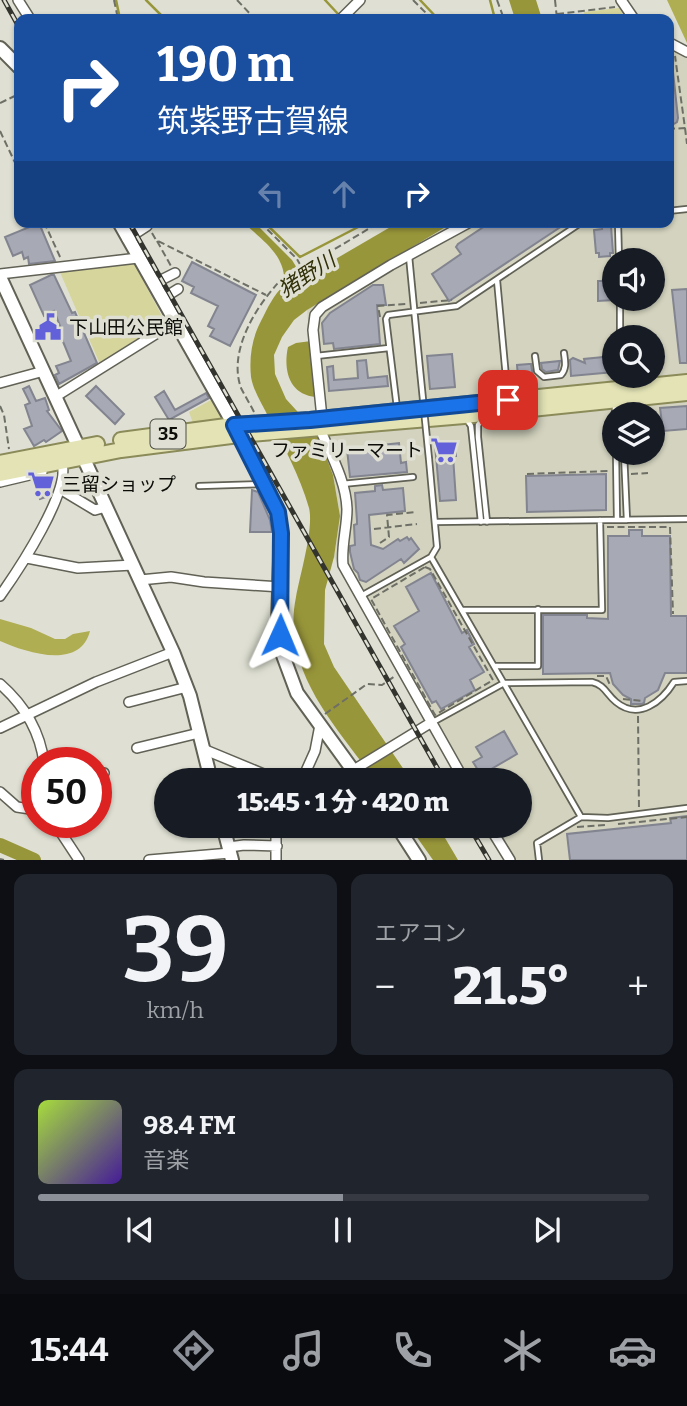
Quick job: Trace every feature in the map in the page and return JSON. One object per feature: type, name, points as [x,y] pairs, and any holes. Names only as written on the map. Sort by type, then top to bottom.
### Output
[{"type":"main road","points":[[0,48],[14,61]]},
{"type":"main road","points":[[123,228],[237,430],[278,512],[281,533],[278,620],[281,650],[297,693],[355,768]]},
{"type":"main road","points":[[0,275],[173,652],[187,687],[208,768]]},
{"type":"main road","name":"35","points":[[5,458],[80,452],[237,430],[464,416],[619,397],[687,382]]},
{"type":"main road","name":"35","points":[[316,424],[397,411],[508,400],[687,393]]},
{"type":"main road","name":"35","points":[[0,474],[62,464],[80,452]]},
{"type":"main road","points":[[405,838],[419,860]]},
{"type":"street","points":[[346,14],[360,0]]},
{"type":"street","points":[[127,239],[144,228]]},
{"type":"street","points":[[457,768],[406,669],[343,565],[342,548],[347,509],[334,459],[316,424],[313,321],[322,307],[459,228]]},
{"type":"street","points":[[0,275],[138,258]]},
{"type":"street","points":[[153,284],[175,273]]},
{"type":"street","points":[[162,299],[178,289]]},
{"type":"street","points":[[55,397],[175,322]]},
{"type":"street","points":[[0,383],[44,371]]},
{"type":"street","points":[[0,482],[62,464],[65,474],[27,558],[0,596]]},
{"type":"street","points":[[60,489],[95,510],[106,507]]},
{"type":"street","points":[[27,558],[78,568],[133,565]]},
{"type":"street","points":[[141,580],[171,576],[204,582],[281,587]]},
{"type":"street","points":[[0,728],[96,682],[173,652]]},
{"type":"street","points":[[0,684],[15,697],[28,716],[40,747]]},
{"type":"street","points":[[129,702],[187,687]]},
{"type":"street","points":[[364,768],[432,722]]},
{"type":"street","points":[[307,768],[315,751],[318,723]]},
{"type":"street","points":[[137,748],[199,733]]},
{"type":"street","points":[[203,749],[249,768]]},
{"type":"street","points":[[0,792],[21,808]]},
{"type":"street","points":[[63,838],[79,860]]},
{"type":"street","points":[[276,860],[277,838]]},
{"type":"street","points":[[495,838],[502,852],[510,860]]},
{"type":"street","points":[[149,860],[230,853],[244,845],[277,846]]},
{"type":"lane","points":[[397,411],[386,319],[388,315],[457,306],[573,228]]},
{"type":"lane","points":[[618,228],[619,248]]},
{"type":"lane","points":[[360,597],[431,557],[438,547],[409,256]]},
{"type":"lane","points":[[497,280],[508,400]]},
{"type":"lane","points":[[316,356],[389,348]]},
{"type":"lane","points":[[535,356],[537,370],[544,377],[561,375],[565,368],[564,353]]},
{"type":"lane","points":[[484,522],[478,425],[498,412]]},
{"type":"lane","points":[[464,416],[471,426],[484,522]]},
{"type":"lane","points":[[616,465],[617,520]]},
{"type":"lane","points":[[625,465],[627,520]]},
{"type":"lane","points":[[342,484],[413,477]]},
{"type":"lane","points":[[199,486],[264,484]]},
{"type":"lane","points":[[435,522],[687,519]]},
{"type":"lane","points":[[462,610],[602,610],[600,520]]},
{"type":"lane","points":[[431,557],[581,817]]},
{"type":"lane","points":[[495,666],[538,666],[538,609]]},
{"type":"lane","points":[[432,722],[504,682],[592,682],[604,687],[619,705],[642,710],[663,699],[674,682],[687,681]]},
{"type":"lane","points":[[539,860],[537,843],[581,817],[608,818],[687,808]]},
{"type":"path","points":[[237,0],[250,14]]},
{"type":"path","points":[[413,0],[427,14]]},
{"type":"path","points":[[555,0],[557,14],[623,3]]},
{"type":"path","points":[[674,59],[687,144]]},
{"type":"path","points":[[0,131],[14,160]]},
{"type":"path","points":[[47,228],[64,266]]},
{"type":"path","points":[[148,228],[175,273]]},
{"type":"path","points":[[266,228],[297,259],[303,270]]},
{"type":"path","points":[[260,428],[241,387],[237,361],[243,339],[267,295],[282,281],[370,228]]},
{"type":"path","points":[[156,240],[267,295]]},
{"type":"path","points":[[380,326],[378,306],[458,299]]},
{"type":"path","points":[[0,406],[4,415],[5,458]]},
{"type":"path","points":[[527,474],[608,471]]},
{"type":"path","points":[[631,474],[648,473]]},
{"type":"path","points":[[380,542],[389,537],[387,515],[416,512]]},
{"type":"path","points":[[374,529],[417,524]]},
{"type":"path","points":[[606,527],[670,527],[673,614]]},
{"type":"path","points":[[425,567],[429,569],[493,680],[435,715],[406,669],[371,599],[425,567]]},
{"type":"path","points":[[318,723],[368,684],[382,685],[406,669]]},
{"type":"path","points":[[606,676],[612,689]]},
{"type":"path","points":[[617,695],[624,699],[648,701]]},
{"type":"path","points":[[638,713],[639,810]]},
{"type":"path","points":[[0,859],[4,860]]},
{"type":"shaded area","points":[[509,0],[536,0],[540,14],[513,14]]},
{"type":"shaded area","points":[[667,0],[687,0],[687,43],[674,14]]},
{"type":"shaded area","points":[[687,45],[687,860],[503,860],[490,838],[532,838],[532,768],[451,768],[334,557],[340,516],[333,475],[317,433],[307,310],[444,228],[674,228],[674,46]]},
{"type":"shaded area","points":[[250,228],[260,228],[292,260],[303,278],[389,228],[444,228],[307,310],[294,320],[274,355],[275,374],[286,399],[317,433],[333,475],[340,516],[334,557],[325,590],[324,644],[334,667],[403,768],[366,768],[315,695],[296,649],[293,624],[308,539],[309,508],[291,461],[256,392],[250,370],[255,334],[271,302],[284,285],[282,266],[272,250]]},
{"type":"shaded area","points":[[311,341],[316,397],[300,392],[294,386],[286,364],[288,347]]},
{"type":"shaded area","points":[[0,619],[31,628],[55,639],[65,639],[73,634],[90,631],[84,643],[75,651],[64,655],[51,655],[23,650],[0,641]]},
{"type":"shaded area","points":[[417,838],[445,838],[458,860],[433,860]]},
{"type":"green space","points":[[619,8],[623,14],[584,14]]},
{"type":"green space","points":[[134,263],[165,322],[100,364],[59,270]]},
{"type":"green space","points":[[213,399],[221,410],[223,419],[193,423],[189,412]]},
{"type":"building","points":[[674,81],[678,118],[674,124]]},
{"type":"building","points":[[27,228],[41,228],[55,261],[29,264],[28,257],[24,259],[22,252],[13,256],[5,237]]},
{"type":"building","points":[[482,228],[559,228],[449,301],[432,274],[461,254],[456,247]]},
{"type":"building","points":[[611,228],[613,248],[602,248],[602,257],[596,253],[594,230]]},
{"type":"building","points":[[192,262],[256,295],[230,346],[210,336],[214,329],[208,326],[218,306],[191,293],[194,287],[182,281]]},
{"type":"building","points":[[54,275],[72,313],[75,312],[97,363],[59,384],[55,375],[59,373],[56,366],[71,361],[57,327],[60,326],[54,311],[44,316],[30,285]]},
{"type":"building","points":[[598,281],[602,281],[602,301],[598,301]]},
{"type":"building","points":[[373,285],[383,285],[386,305],[377,305],[380,344],[334,349],[333,343],[324,344],[322,323],[330,313]]},
{"type":"building","points":[[687,289],[687,363],[680,363],[672,290]]},
{"type":"building","points":[[452,354],[455,387],[430,389],[427,356]]},
{"type":"building","points":[[602,357],[602,373],[571,376],[570,360],[573,358],[585,363],[584,359]]},
{"type":"building","points":[[366,360],[368,378],[387,376],[388,386],[329,391],[327,367],[333,366],[334,380],[358,378],[357,361]]},
{"type":"building","points":[[560,361],[558,370],[546,372],[542,369],[541,363]]},
{"type":"building","points":[[531,364],[533,376],[518,377],[517,365]]},
{"type":"building","points":[[29,386],[36,401],[45,398],[49,410],[47,411],[62,431],[46,442],[44,440],[34,446],[24,429],[32,426],[25,405],[30,403],[23,389]]},
{"type":"building","points":[[96,386],[124,414],[115,424],[86,396]]},
{"type":"building","points":[[164,391],[175,410],[206,393],[209,398],[169,420],[155,397]]},
{"type":"building","points":[[687,406],[687,429],[665,431],[665,408]]},
{"type":"building","points":[[399,443],[401,463],[406,462],[407,472],[350,477],[347,449]]},
{"type":"building","points":[[455,443],[456,456],[453,456],[456,500],[440,501],[435,445]]},
{"type":"building","points":[[606,474],[606,510],[527,512],[526,476]]},
{"type":"building","points":[[48,476],[51,490],[46,497],[40,499],[33,481]]},
{"type":"building","points":[[382,485],[383,490],[403,488],[405,511],[369,515],[371,545],[383,549],[398,539],[400,541],[407,537],[409,540],[411,538],[419,549],[404,563],[401,559],[366,582],[360,580],[354,569],[350,552],[350,546],[355,545],[354,525],[357,524],[355,493],[375,491],[375,486]]},
{"type":"building","points":[[252,490],[258,492],[272,532],[250,532]]},
{"type":"building","points":[[629,530],[642,530],[642,536],[670,536],[671,616],[687,616],[687,673],[665,673],[658,690],[645,698],[642,704],[631,704],[631,699],[613,684],[610,673],[543,674],[543,615],[587,615],[587,618],[608,619],[608,536],[629,536]]},
{"type":"building","points":[[431,573],[462,633],[467,630],[474,644],[469,647],[484,672],[470,680],[475,690],[441,709],[436,701],[432,703],[401,647],[405,644],[394,626],[419,611],[406,587]]},
{"type":"building","points":[[504,731],[517,754],[493,768],[477,768],[473,762],[482,757],[476,747]]},
{"type":"building","points":[[687,816],[687,860],[570,860],[567,834],[671,823],[670,818]]},
{"type":"waterway","points":[[116,0],[119,14]]},
{"type":"waterway","points":[[146,0],[160,14]]},
{"type":"waterway","points":[[325,0],[338,14]]},
{"type":"waterway","points":[[420,0],[433,14]]},
{"type":"waterway","points":[[490,0],[494,14]]},
{"type":"waterway","name":"猪野川","points":[[270,228],[300,257],[356,228]]},
{"type":"waterway","points":[[0,845],[34,860]]},
{"type":"railway","points":[[4,0],[14,18]]},
{"type":"railway","points":[[132,228],[437,768]]},
{"type":"railway","points":[[476,838],[489,860]]},
{"type":"place","name":"下山田公民館","points":[[48,327]]},
{"type":"place","name":"ファミリーマート","points":[[444,450]]},
{"type":"place","name":"三留ショップ","points":[[41,484]]},
{"type":"route","points":[[280,635],[278,620],[281,533],[278,512],[234,425],[508,400]]}]
